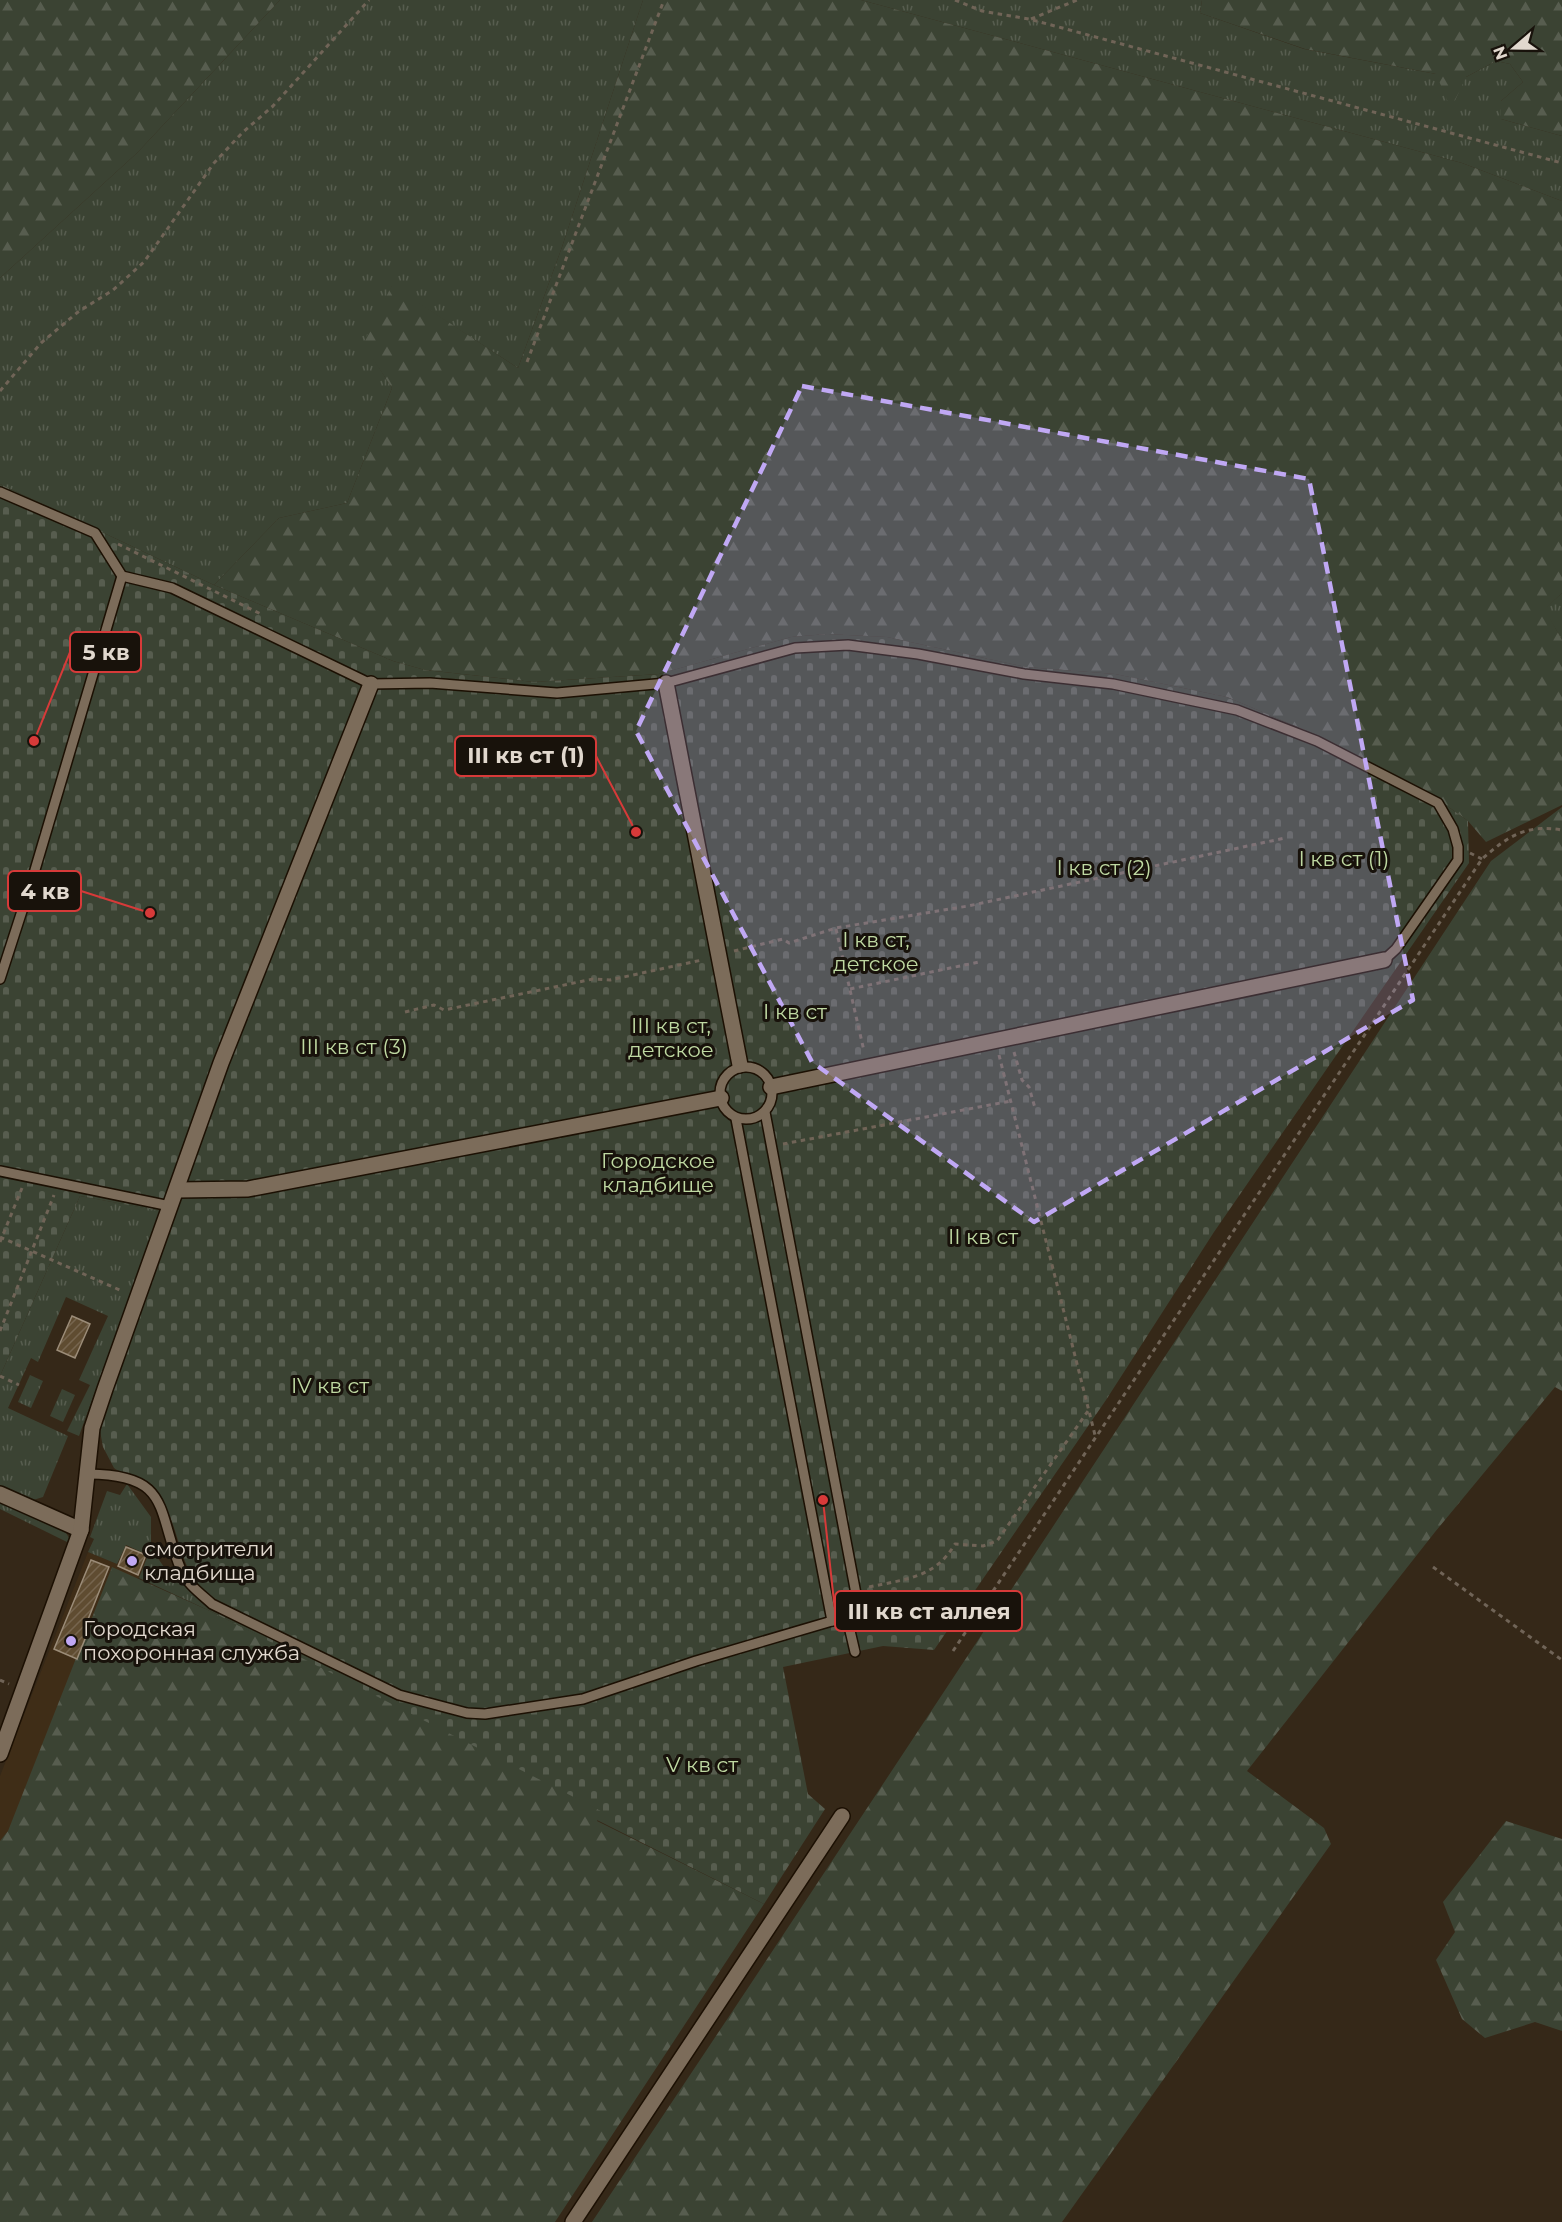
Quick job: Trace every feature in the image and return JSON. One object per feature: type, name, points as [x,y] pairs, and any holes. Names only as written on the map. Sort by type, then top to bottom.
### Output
[{"type":"street","points":[[666,683],[740,1065]]},
{"type":"street","points":[[0,1754],[81,1530],[89,1474],[92,1428],[259,963],[371,684]]},
{"type":"street","points":[[771,1088],[1384,960]]},
{"type":"street","points":[[178,1190],[248,1189],[721,1098]]},
{"type":"street","points":[[0,1494],[81,1530]]},
{"type":"street","points":[[573,2222],[842,1816]]},
{"type":"lane","points":[[0,492],[95,533],[122,576],[172,588],[371,684],[430,683],[557,693],[666,683],[795,648],[848,645],[918,654],[1024,675],[1113,684],[1237,710],[1317,741],[1438,803],[1453,829],[1458,847],[1458,860],[1396,949],[1384,960]]},
{"type":"lane","points":[[0,979],[32,880],[122,576]]},
{"type":"lane","points":[[740,1065],[751,1066],[764,1074],[771,1088],[771,1102],[765,1112],[752,1119],[736,1119],[727,1112],[721,1098],[720,1088],[725,1075],[740,1065]]},
{"type":"lane","points":[[89,1474],[112,1474],[149,1486],[161,1505],[181,1569],[196,1590],[212,1604],[399,1695],[467,1713],[486,1714],[583,1699],[696,1661],[832,1621],[860,1616],[765,1112]]},
{"type":"lane","points":[[736,1119],[832,1621]]},
{"type":"lane","points":[[0,1171],[57,1185],[170,1206]]},
{"type":"lane","points":[[847,1618],[855,1652]]},
{"type":"path","points":[[0,391],[41,343],[78,312],[113,290],[144,262],[214,162],[273,106],[369,0]]},
{"type":"path","points":[[527,362],[664,0]]},
{"type":"path","points":[[955,0],[982,11],[1029,19],[1562,163]]},
{"type":"path","points":[[1029,19],[1077,0]]},
{"type":"path","points":[[953,1651],[1095,1435],[1482,859],[1500,843],[1526,828],[1562,830]]},
{"type":"path","points":[[405,1012],[434,1005],[444,1010],[593,979],[610,980],[783,939],[789,944],[836,928],[968,906],[1285,838]]},
{"type":"path","points":[[836,928],[867,1067]]},
{"type":"path","points":[[850,988],[980,962]]},
{"type":"path","points":[[1004,1040],[1011,1101],[1095,1435]]},
{"type":"path","points":[[1004,1040],[1022,1080],[1029,1088],[1035,1108]]},
{"type":"path","points":[[771,1146],[1011,1101]]},
{"type":"path","points":[[0,1242],[27,1178]]},
{"type":"path","points":[[0,1331],[57,1185]]},
{"type":"path","points":[[1,1237],[138,1298]]},
{"type":"path","points":[[0,1376],[19,1385]]},
{"type":"path","points":[[856,1590],[931,1571],[945,1561],[955,1544],[983,1546],[997,1541],[1089,1411]]},
{"type":"path","points":[[1433,1567],[1562,1660]]},
{"type":"highlighted area","points":[[802,386],[1309,479],[1413,1000],[1034,1222],[812,1062],[636,731]]},
{"type":"shaded area","points":[[125,1545],[148,1555],[139,1578],[135,1579],[12,1833],[0,1846],[0,1776],[88,1552],[117,1564]]},
{"type":"green space","points":[[0,0],[280,0],[137,153],[0,278]]},
{"type":"green space","points":[[280,0],[643,0],[562,247],[518,368],[392,286],[364,344],[392,388],[347,503],[279,518],[214,585],[0,484],[0,278],[137,153]]},
{"type":"green space","points":[[643,0],[861,0],[1462,163],[1562,201],[1562,593],[1545,609],[1562,640],[1562,805],[1486,842],[1468,821],[1439,800],[1324,738],[1227,697],[1115,674],[1026,667],[887,637],[827,634],[791,637],[659,674],[534,682],[425,670],[393,661],[214,585],[279,518],[347,503],[392,388],[363,344],[392,285],[518,368],[562,247]]},
{"type":"green space","points":[[861,0],[1202,0],[1200,13],[1304,49],[1436,74],[1466,77],[1496,61],[1510,64],[1523,82],[1501,101],[1501,119],[1562,136],[1562,201],[1462,163]]},
{"type":"green space","points":[[1202,0],[1562,0],[1562,136],[1501,119],[1501,101],[1523,82],[1510,64],[1496,61],[1466,77],[1451,109],[1436,74],[1305,49],[1200,13]]},
{"type":"green space","name":"Городское кладбище","points":[[0,484],[214,585],[393,661],[425,670],[534,682],[659,674],[791,637],[827,634],[887,637],[1026,667],[1115,674],[1227,697],[1324,738],[1439,800],[1468,821],[1469,863],[1214,1232],[1106,1400],[934,1650],[883,1646],[783,1667],[808,1794],[825,1809],[764,1904],[597,1820],[601,1811],[210,1611],[213,1601],[192,1576],[162,1499],[148,1482],[114,1468],[103,1447],[100,1431],[84,1424],[160,1211],[80,1196],[0,1376]]},
{"type":"green space","points":[[1562,593],[1562,640],[1544,609]]},
{"type":"green space","points":[[1562,807],[1562,1391],[1555,1387],[1435,1532],[1247,1771],[1324,1828],[1331,1844],[1062,2222],[592,2222],[1491,861]]},
{"type":"green space","points":[[80,1196],[161,1211],[79,1436],[67,1431],[90,1385],[79,1380],[108,1316],[66,1297],[38,1362],[31,1358],[8,1408],[68,1436],[43,1497],[30,1501],[0,1487],[0,1376]]},
{"type":"green space","points":[[30,1375],[43,1381],[31,1408],[18,1402]]},
{"type":"green space","points":[[62,1389],[75,1395],[63,1422],[50,1416]]},
{"type":"green space","points":[[127,1484],[151,1517],[151,1548],[166,1570],[211,1607],[210,1611],[139,1578],[148,1555],[126,1545],[117,1564],[88,1552],[94,1539],[90,1537],[107,1491],[120,1495]]},
{"type":"green space","points":[[0,1500],[65,1531],[69,1538],[67,1542],[0,1509]]},
{"type":"green space","points":[[112,1567],[210,1611],[408,1710],[602,1811],[597,1821],[764,1904],[555,2222],[0,2222],[0,1841],[8,1831]]},
{"type":"green space","points":[[1506,1821],[1562,1839],[1562,2031],[1535,2022],[1485,2038],[1462,2019],[1436,1960],[1455,1932],[1443,1902]]},
{"type":"building","points":[[72,1316],[90,1324],[75,1358],[57,1350]]},
{"type":"building","name":"смотрители кладбища","points":[[126,1547],[146,1555],[138,1575],[118,1566]]},
{"type":"building","points":[[91,1560],[109,1567],[85,1627],[89,1629],[77,1659],[54,1649]]},
{"type":"place","name":"5 кв","points":[[34,741]]},
{"type":"place","name":"III кв ст (1)","points":[[636,832]]},
{"type":"place","name":"4 кв","points":[[150,913]]},
{"type":"place","name":"III кв ст аллея","points":[[823,1500]]},
{"type":"place","name":"смотрители кладбища","points":[[132,1561]]},
{"type":"place","name":"Городская похоронная служба","points":[[71,1641]]},
{"type":"park label","name":"I кв ст (1)","points":[[1344,859]]},
{"type":"park label","name":"I кв ст (2)","points":[[1104,868]]},
{"type":"park label","name":"I кв ст, детское","points":[[876,952]]},
{"type":"park label","name":"I кв ст","points":[[795,1012]]},
{"type":"park label","name":"III кв ст, детское","points":[[671,1038]]},
{"type":"park label","name":"III кв ст (3)","points":[[354,1047]]},
{"type":"park label","name":"II кв ст","points":[[983,1237]]},
{"type":"park label","name":"IV кв ст","points":[[330,1386]]},
{"type":"park label","name":"V кв ст","points":[[702,1765]]}]
